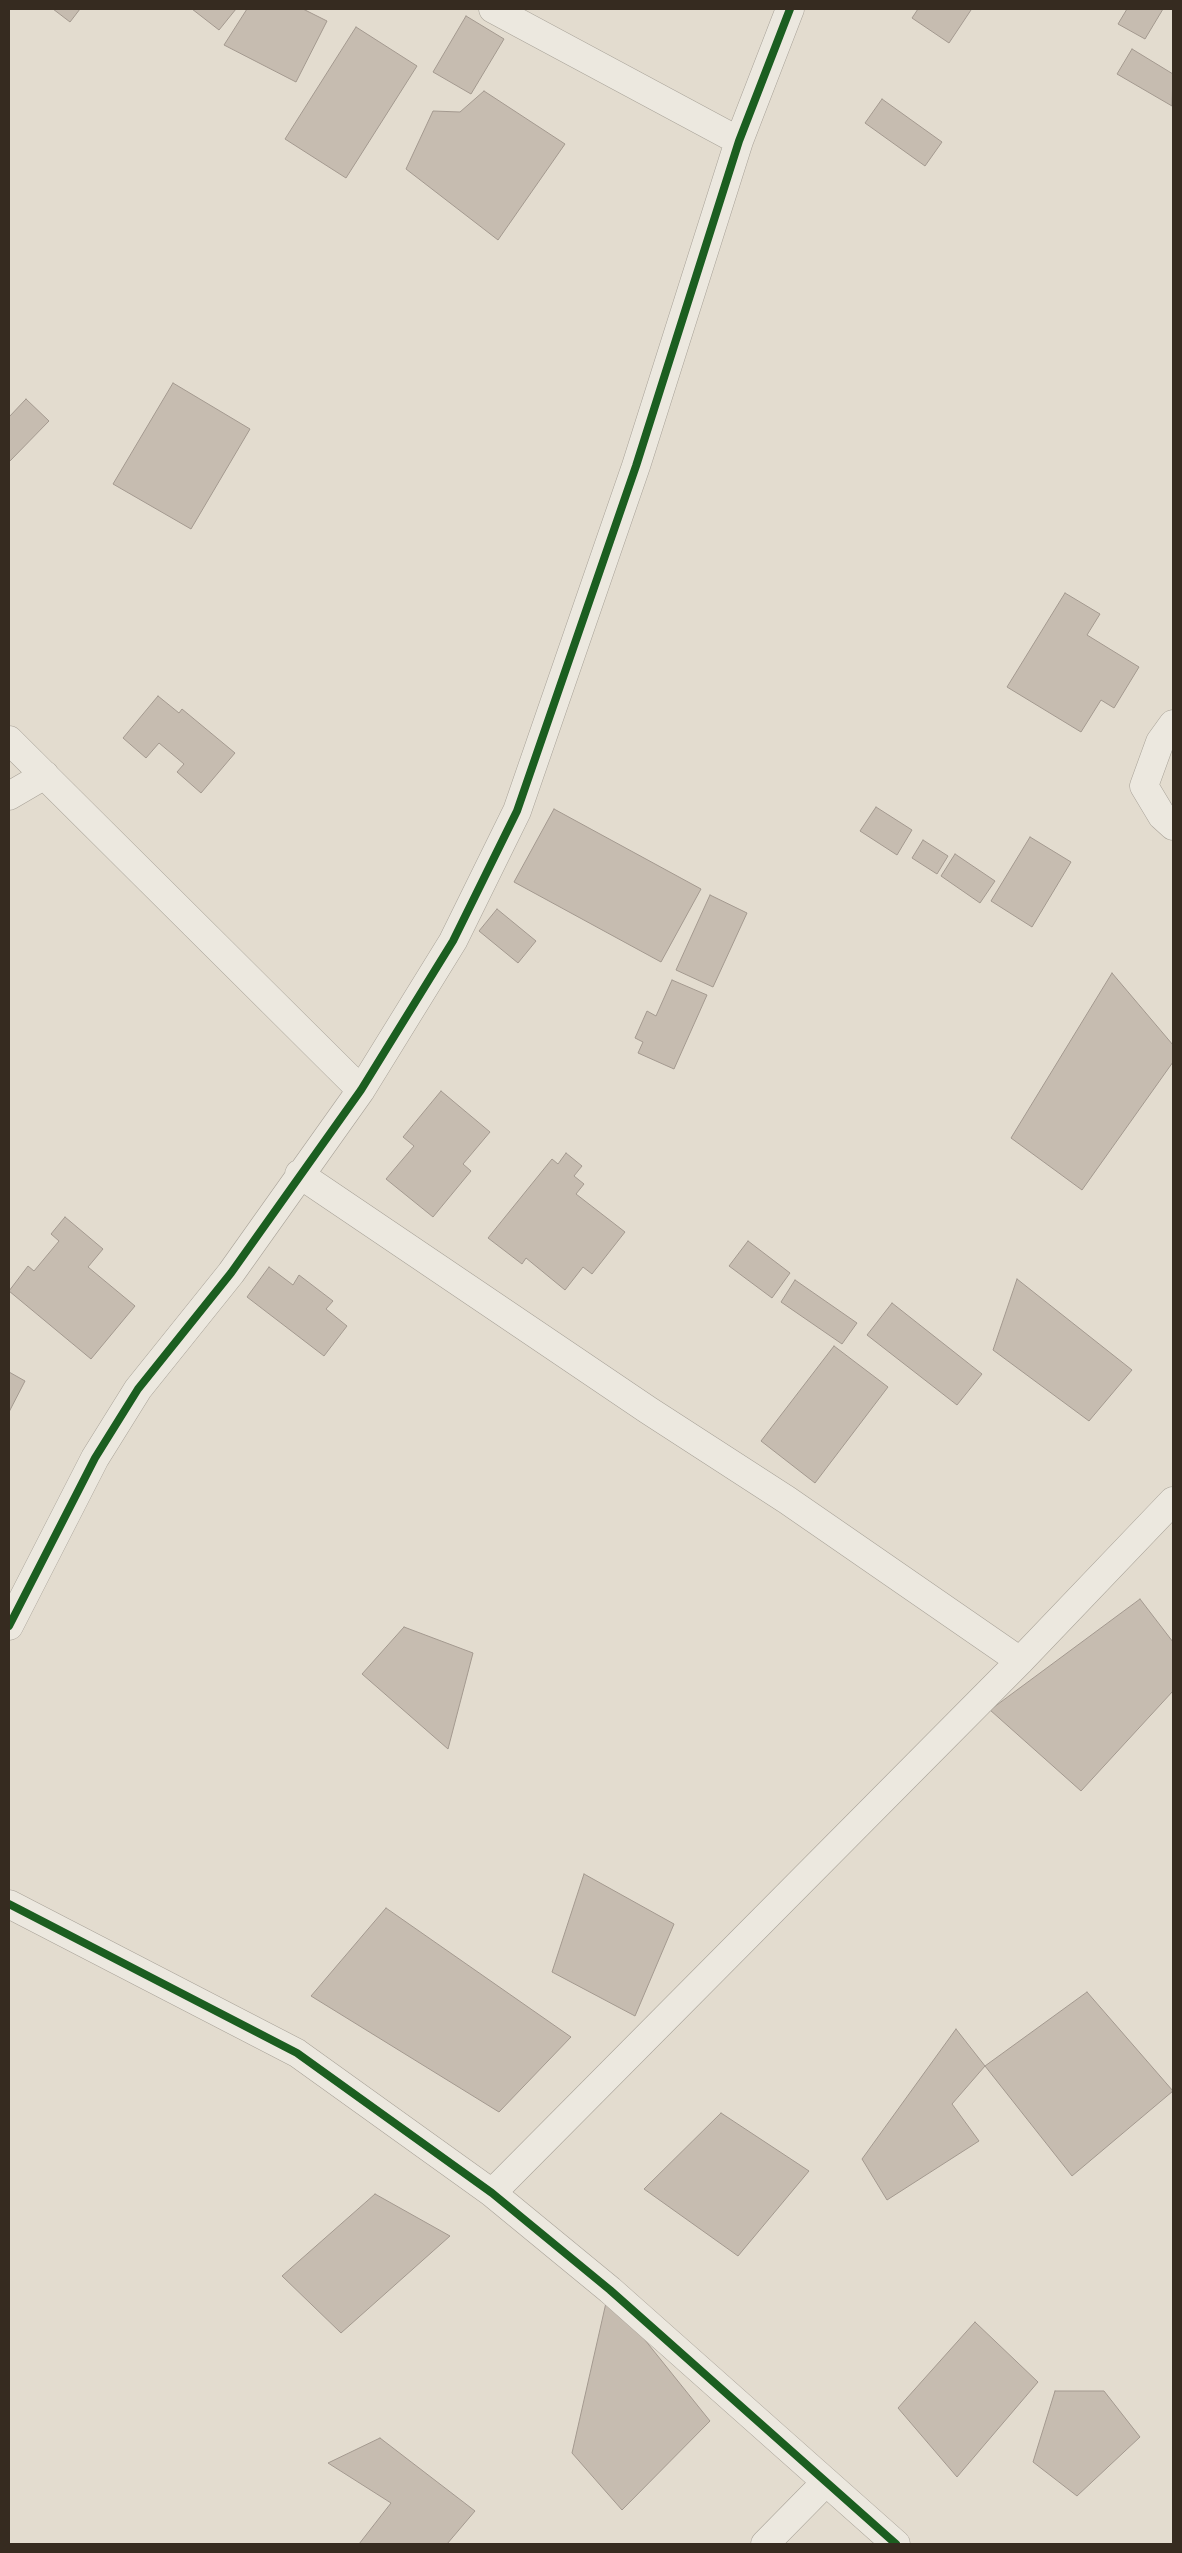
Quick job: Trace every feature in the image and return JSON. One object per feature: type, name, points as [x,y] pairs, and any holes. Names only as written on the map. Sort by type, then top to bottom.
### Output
[{"type":"street","points":[[493,9],[740,141]]},
{"type":"street","points":[[9,1626],[95,1458],[138,1389],[231,1273],[299,1174],[361,1090],[453,941],[517,811],[636,466],[740,141],[790,9]]},
{"type":"street","points":[[1173,724],[1160,742],[1144,786],[1162,816],[1173,826]]},
{"type":"street","points":[[9,740],[361,1090]]},
{"type":"street","points":[[9,796],[45,775]]},
{"type":"street","points":[[299,1174],[640,1404],[787,1500],[1020,1661]]},
{"type":"street","points":[[492,2193],[1020,1661],[1173,1501]]},
{"type":"street","points":[[9,1904],[297,2053],[492,2193],[610,2290],[825,2483],[896,2544]]},
{"type":"street","points":[[766,2544],[825,2483]]},
{"type":"building","points":[[53,9],[80,9],[70,22]]},
{"type":"building","points":[[192,9],[236,9],[219,30]]},
{"type":"building","points":[[247,9],[303,9],[327,21],[296,82],[224,45]]},
{"type":"building","points":[[918,9],[971,10],[949,43],[912,18]]},
{"type":"building","points":[[1127,9],[1163,9],[1145,39],[1118,24]]},
{"type":"building","points":[[466,16],[504,39],[471,94],[433,72]]},
{"type":"building","points":[[356,27],[417,66],[346,178],[285,139]]},
{"type":"building","points":[[1132,49],[1173,74],[1172,106],[1117,74]]},
{"type":"building","points":[[484,91],[565,144],[498,240],[406,169],[433,111],[460,112]]},
{"type":"building","points":[[882,99],[942,142],[925,166],[865,123]]},
{"type":"building","points":[[173,383],[250,429],[191,529],[113,484]]},
{"type":"building","points":[[26,399],[49,421],[9,462],[9,417]]},
{"type":"building","points":[[1065,593],[1100,614],[1087,635],[1139,667],[1114,708],[1101,700],[1081,732],[1007,687]]},
{"type":"building","points":[[158,696],[179,713],[182,709],[235,753],[201,793],[177,772],[184,764],[159,743],[146,758],[123,738]]},
{"type":"building","points":[[876,807],[912,830],[897,855],[860,831]]},
{"type":"building","points":[[554,809],[701,889],[661,962],[514,882]]},
{"type":"building","points":[[1030,837],[1071,862],[1032,927],[991,901]]},
{"type":"building","points":[[923,840],[948,856],[937,874],[912,858]]},
{"type":"building","points":[[955,854],[995,881],[980,903],[941,876]]},
{"type":"building","points":[[710,895],[747,913],[713,987],[676,970]]},
{"type":"building","points":[[497,909],[536,941],[518,963],[479,931]]},
{"type":"building","points":[[1112,973],[1173,1045],[1173,1062],[1082,1190],[1011,1138]]},
{"type":"building","points":[[672,980],[707,995],[674,1069],[638,1053],[643,1042],[635,1038],[647,1011],[656,1016]]},
{"type":"building","points":[[441,1091],[490,1132],[463,1164],[471,1171],[433,1217],[386,1179],[414,1146],[403,1137]]},
{"type":"building","points":[[566,1153],[582,1166],[574,1176],[584,1184],[576,1194],[625,1232],[592,1274],[583,1267],[565,1290],[526,1258],[522,1264],[488,1238],[552,1159],[558,1164]]},
{"type":"building","points":[[65,1217],[103,1249],[88,1267],[135,1306],[91,1359],[9,1291],[28,1266],[34,1271],[59,1241],[51,1234]]},
{"type":"building","points":[[748,1241],[790,1273],[772,1298],[729,1266]]},
{"type":"building","points":[[269,1267],[293,1285],[299,1275],[333,1301],[326,1309],[347,1326],[324,1356],[247,1297]]},
{"type":"building","points":[[1017,1279],[1132,1370],[1089,1421],[993,1350]]},
{"type":"building","points":[[795,1280],[857,1323],[842,1344],[781,1302]]},
{"type":"building","points":[[892,1303],[982,1374],[957,1405],[867,1335]]},
{"type":"building","points":[[834,1346],[888,1387],[815,1483],[761,1441]]},
{"type":"building","points":[[9,1372],[25,1381],[9,1412]]},
{"type":"building","points":[[1140,1599],[1173,1642],[1173,1691],[1081,1791],[990,1710]]},
{"type":"building","points":[[404,1627],[473,1653],[448,1749],[362,1674]]},
{"type":"building","points":[[584,1874],[674,1924],[635,2016],[552,1972]]},
{"type":"building","points":[[386,1908],[571,2037],[499,2112],[311,1996]]},
{"type":"building","points":[[1087,1992],[1173,2091],[1072,2176],[985,2066]]},
{"type":"building","points":[[956,2029],[985,2066],[952,2104],[979,2141],[887,2200],[862,2159]]},
{"type":"building","points":[[721,2113],[809,2171],[738,2256],[644,2189]]},
{"type":"building","points":[[375,2194],[450,2236],[341,2333],[282,2276]]},
{"type":"building","points":[[608,2294],[710,2421],[622,2510],[572,2453]]},
{"type":"building","points":[[975,2322],[1038,2382],[957,2477],[898,2408]]},
{"type":"building","points":[[1055,2391],[1104,2391],[1140,2437],[1077,2496],[1033,2462]]},
{"type":"building","points":[[380,2438],[475,2511],[447,2544],[359,2544],[391,2503],[328,2463]]},
{"type":"cycle path","points":[[9,1626],[95,1458],[138,1389],[231,1273],[361,1090],[453,941],[517,811],[636,466],[739,141],[790,9]]},
{"type":"cycle path","points":[[9,1904],[297,2053],[492,2193],[610,2290],[896,2544]]}]
